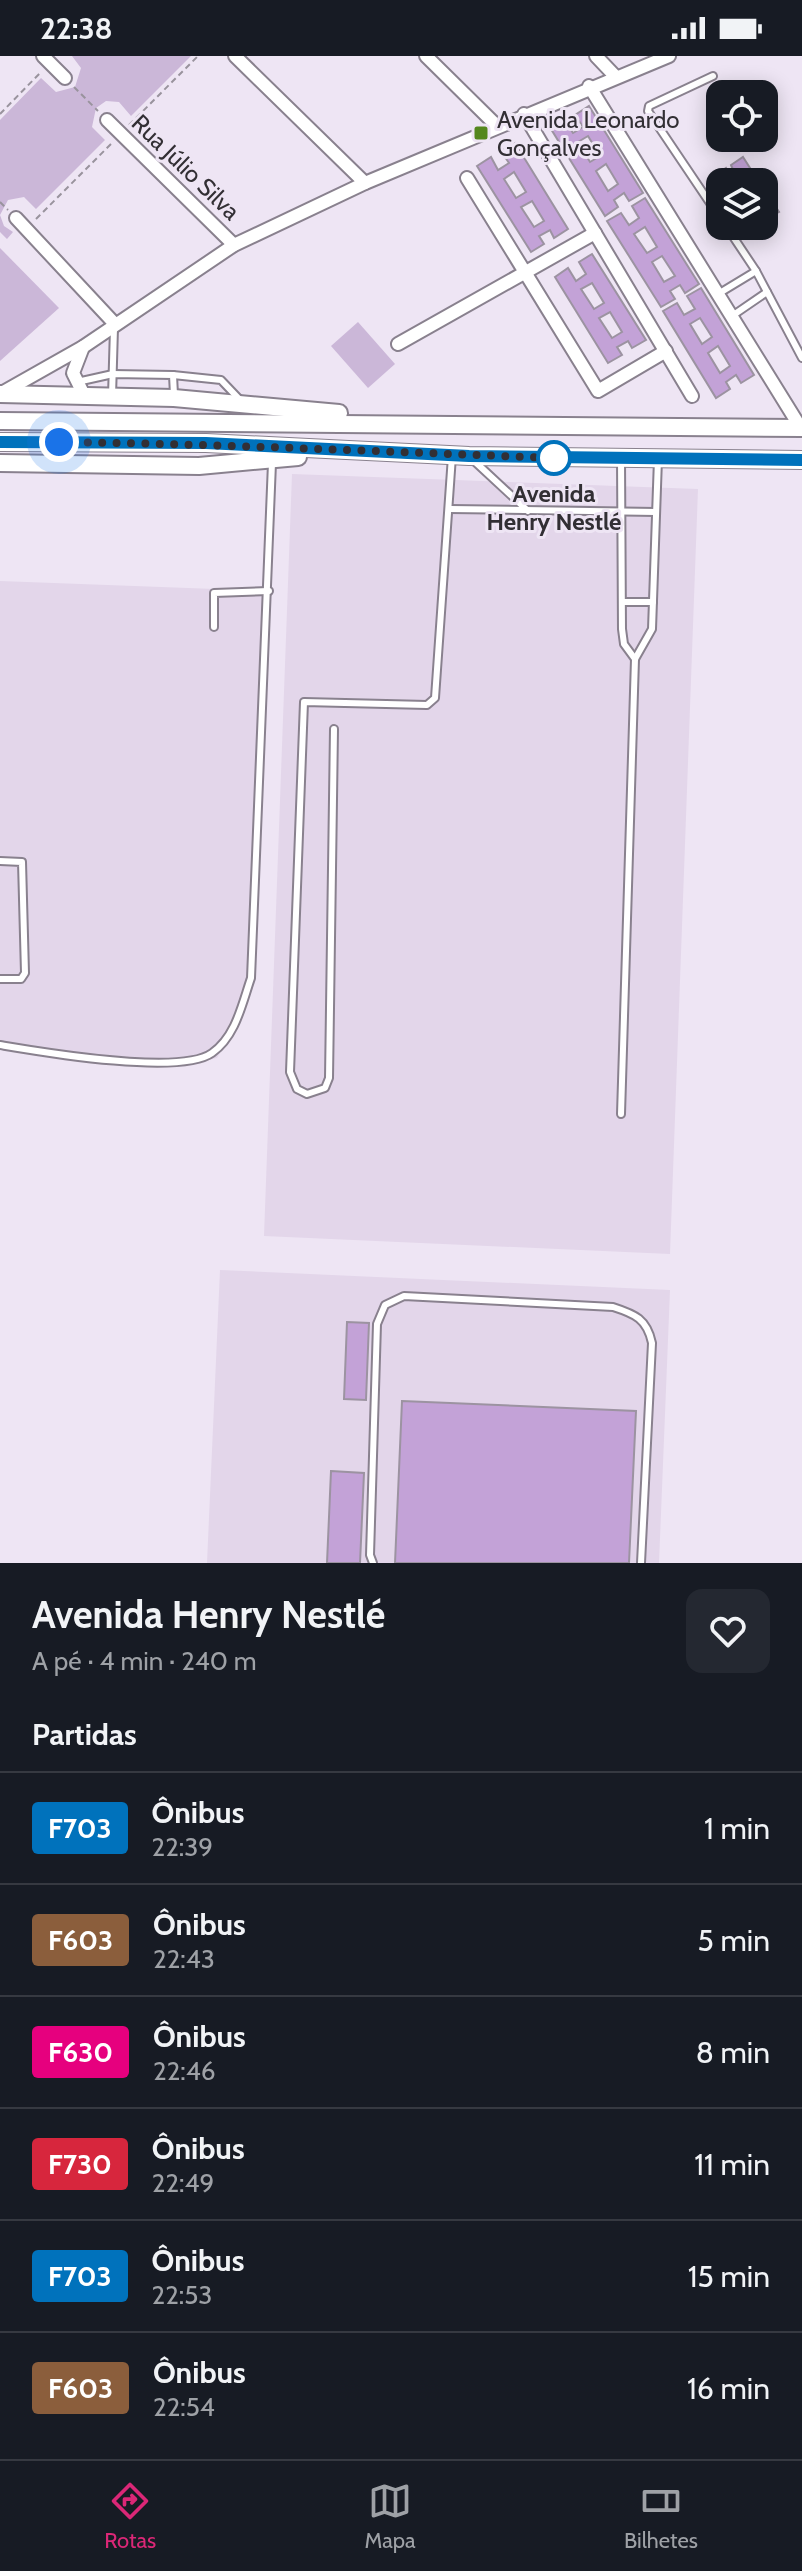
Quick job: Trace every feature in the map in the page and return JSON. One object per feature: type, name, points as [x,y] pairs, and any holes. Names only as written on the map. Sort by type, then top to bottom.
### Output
[{"type":"street","points":[[235,56],[365,183]]},
{"type":"street","points":[[426,56],[497,126]]},
{"type":"street","points":[[596,56],[615,76]]},
{"type":"street","points":[[0,394],[83,347],[114,323],[234,245],[365,183],[589,86],[669,56]]},
{"type":"street","points":[[47,60],[65,78]]},
{"type":"street","points":[[589,86],[802,428]]},
{"type":"street","points":[[524,114],[692,396]]},
{"type":"street","name":"Rua Júlio Silva","points":[[107,120],[234,245]]},
{"type":"street","points":[[467,178],[598,391],[666,351]]},
{"type":"street","points":[[16,218],[114,323]]},
{"type":"street","points":[[398,344],[595,233]]},
{"type":"street","points":[[80,389],[73,373],[83,347]]},
{"type":"street","points":[[0,394],[80,389],[112,396],[174,398],[452,424]]},
{"type":"street","points":[[0,421],[802,428]]},
{"type":"street","points":[[0,442],[206,443],[452,456],[802,460]]},
{"type":"street","points":[[1,463],[199,466],[358,453]]},
{"type":"lane","points":[[706,197],[648,111],[649,106],[713,76]]},
{"type":"lane","points":[[735,240],[756,271],[802,358]]},
{"type":"lane","points":[[718,294],[756,271]]},
{"type":"lane","points":[[732,316],[767,292]]},
{"type":"lane","points":[[112,396],[114,323]]},
{"type":"lane","points":[[80,389],[113,374],[173,375],[221,380],[244,404]]},
{"type":"lane","points":[[173,375],[174,398]]},
{"type":"lane","points":[[334,729],[329,1078],[325,1088],[307,1094],[297,1089],[290,1072],[304,702],[432,703],[437,691],[452,456]]},
{"type":"lane","points":[[469,456],[528,511]]},
{"type":"lane","points":[[0,1045],[68,1057],[190,1063],[212,1053],[233,1029],[251,978],[273,459]]},
{"type":"lane","points":[[621,459],[624,644],[635,659]]},
{"type":"lane","points":[[621,1114],[635,659],[652,629],[658,459]]},
{"type":"lane","points":[[450,509],[656,512]]},
{"type":"lane","points":[[214,627],[214,593],[269,591]]},
{"type":"lane","points":[[622,602],[653,602]]},
{"type":"lane","points":[[0,861],[22,862],[25,973],[21,979],[0,979]]},
{"type":"lane","points":[[373,1563],[377,1324],[385,1305],[404,1296],[613,1307],[636,1314],[649,1327],[652,1343],[641,1563]]},
{"type":"path","points":[[0,114],[47,60]]},
{"type":"path","points":[[65,78],[107,120]]},
{"type":"shaded area","points":[[72,56],[191,56],[131,116],[119,102],[106,101],[96,108],[92,127],[105,140],[36,209],[24,197],[8,200],[0,215],[0,120],[41,78],[56,92],[75,87],[81,68]]},
{"type":"shaded area","points":[[0,215],[4,226],[13,232],[7,239],[0,232]]},
{"type":"shaded area","points":[[0,248],[59,308],[0,361]]},
{"type":"shaded area","points":[[358,322],[395,364],[368,388],[331,346]]},
{"type":"shaded area","points":[[292,474],[698,489],[670,1254],[264,1236]]},
{"type":"shaded area","points":[[0,581],[269,591],[251,978],[233,1029],[217,1058],[190,1063],[68,1057],[0,1045]]},
{"type":"shaded area","points":[[220,1270],[670,1290],[659,1563],[207,1563]]},
{"type":"building","points":[[589,106],[643,193],[629,201],[624,193],[614,200],[618,207],[605,216],[551,129],[565,121],[573,133],[583,127],[575,115]],"holes":[[[588,136],[600,156],[590,162],[578,142]],[[606,164],[618,184],[608,191],[596,171]]]},
{"type":"building","points":[[515,143],[568,229],[554,238],[550,230],[539,236],[544,244],[531,252],[477,166],[491,157],[498,170],[509,163],[501,151]],"holes":[[[514,172],[526,192],[516,198],[504,179]],[[532,201],[544,221],[534,227],[521,207]]]},
{"type":"building","points":[[743,157],[750,168],[732,168],[731,165]]},
{"type":"building","points":[[645,198],[699,284],[685,293],[680,285],[670,291],[675,299],[661,307],[607,221],[621,213],[629,225],[639,218],[632,206]],"holes":[[[645,227],[657,247],[647,253],[634,234]],[[662,256],[675,276],[664,282],[652,262]]]},
{"type":"building","points":[[592,254],[646,340],[632,348],[628,341],[617,347],[622,355],[608,363],[555,277],[568,268],[576,281],[586,274],[579,262]],"holes":[[[592,283],[604,303],[594,309],[581,289]],[[610,312],[622,332],[612,338],[599,318]]]},
{"type":"building","points":[[701,288],[754,375],[741,383],[736,375],[726,382],[730,389],[716,398],[663,311],[677,303],[684,315],[695,309],[687,296]],"holes":[[[700,318],[712,337],[702,344],[690,324]],[[718,346],[730,366],[720,373],[708,353]]]},
{"type":"building","points":[[347,1322],[369,1323],[366,1400],[344,1399]]},
{"type":"building","points":[[402,1401],[636,1411],[629,1563],[395,1563]]},
{"type":"building","points":[[331,1471],[364,1473],[360,1563],[327,1563]]},
{"type":"bus line","name":"F703","points":[[0,442],[206,443],[358,453],[802,460]]},
{"type":"place","name":"Avenida Leonardo Gonçalves","points":[[481,133]]},
{"type":"place","name":"Avenida Henry Nestlé","points":[[554,458]]},
{"type":"route","points":[[59,442],[206,443],[358,453],[554,458]]}]
